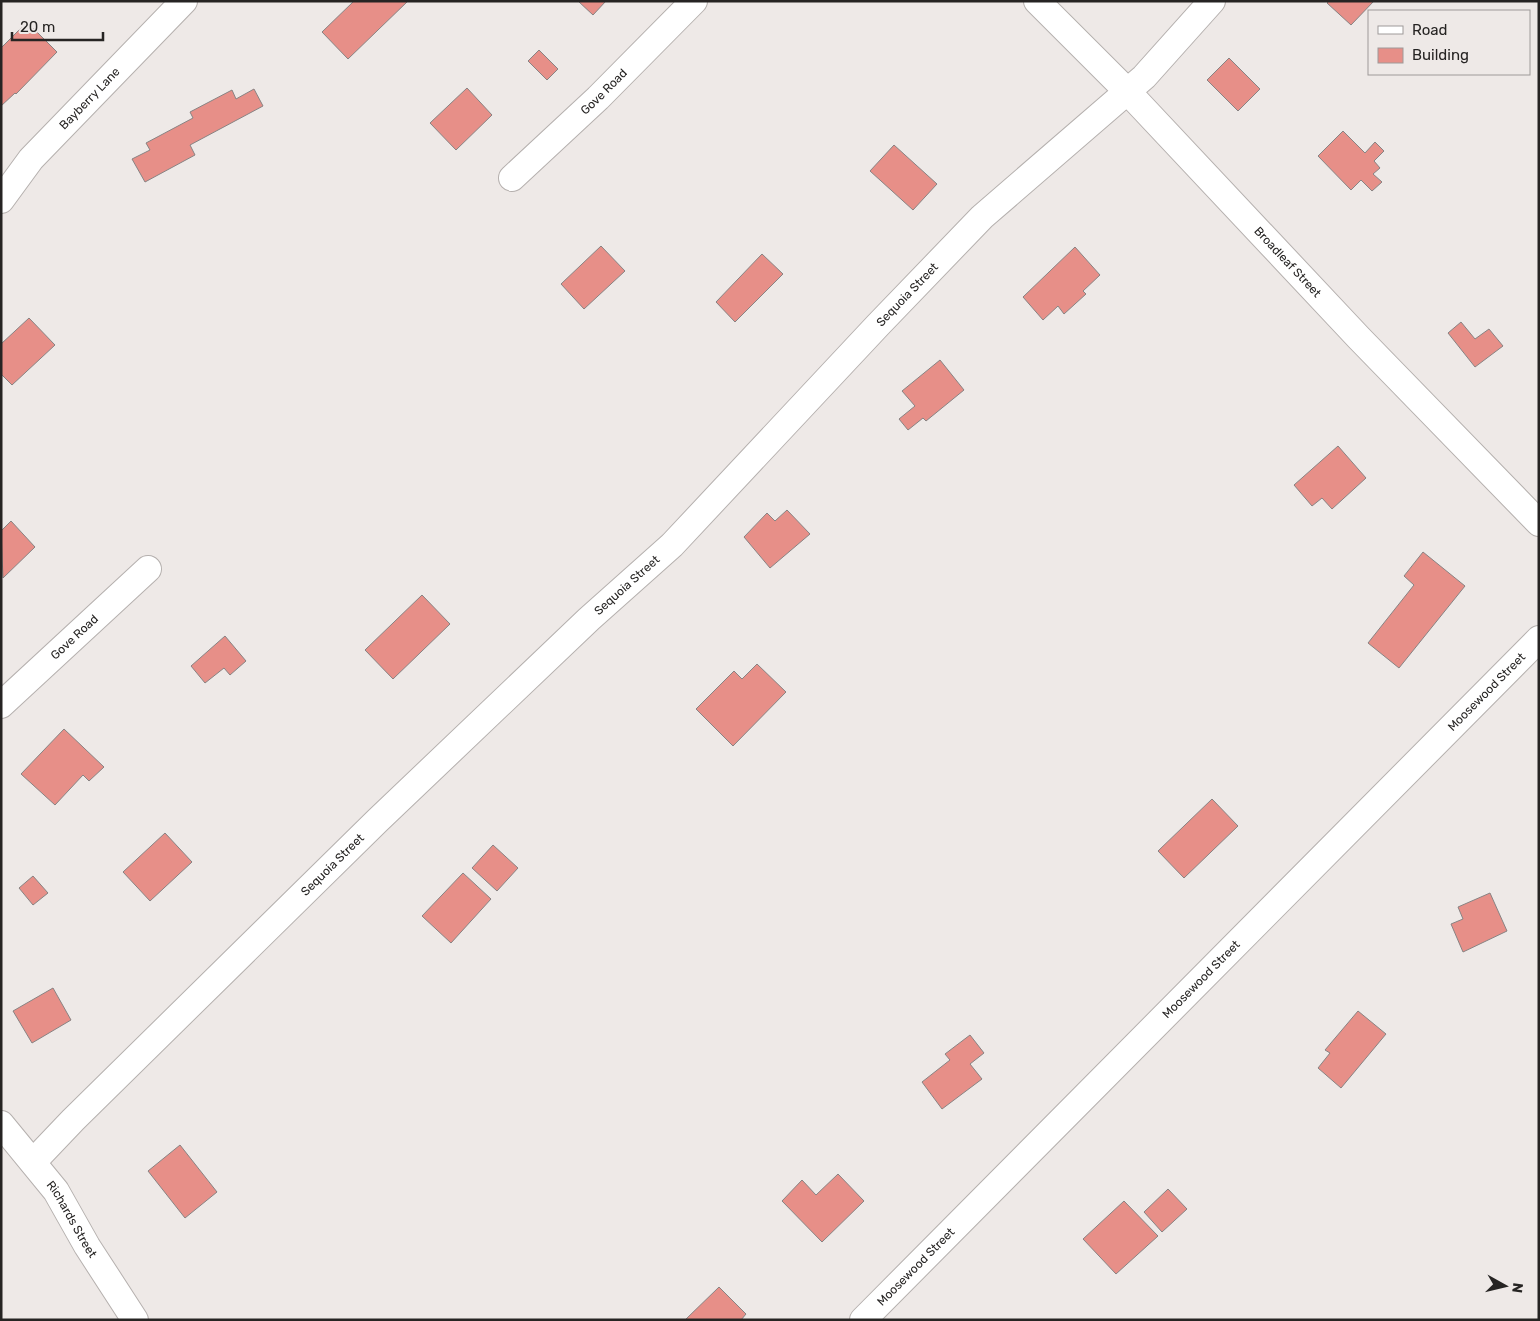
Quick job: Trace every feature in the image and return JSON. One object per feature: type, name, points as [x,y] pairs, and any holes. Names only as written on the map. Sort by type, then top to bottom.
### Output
[{"type":"street","name":"Bayberry Lane","points":[[1,200],[31,159],[184,1]]},
{"type":"street","name":"Gove Road","points":[[512,178],[598,98],[694,1]]},
{"type":"street","name":"Broadleaf Street","points":[[1036,1],[1127,91],[1358,338],[1539,523]]},
{"type":"street","name":"Sequoia Street","points":[[33,1162],[73,1120],[377,821],[589,620],[672,545],[982,217],[1144,77],[1212,1]]},
{"type":"street","name":"Gove Road","points":[[1,705],[148,569]]},
{"type":"street","name":"Moosewood Street","points":[[863,1320],[1539,638]]},
{"type":"street","name":"Richards Street","points":[[1,1124],[56,1191],[92,1254],[135,1320]]},
{"type":"building","points":[[354,1],[408,1],[348,59],[322,32]]},
{"type":"building","points":[[578,1],[606,1],[593,15]]},
{"type":"building","points":[[1329,1],[1374,1],[1351,25],[1327,3]]},
{"type":"building","points":[[27,22],[57,52],[16,94],[1,106],[1,48]]},
{"type":"building","points":[[539,50],[558,69],[547,80],[528,61]]},
{"type":"building","points":[[1229,58],[1260,89],[1238,111],[1207,80]]},
{"type":"building","points":[[467,88],[492,115],[456,150],[430,123]]},
{"type":"building","points":[[254,89],[263,106],[190,145],[195,155],[145,182],[132,159],[150,150],[146,143],[193,118],[190,112],[232,90],[236,99]]},
{"type":"building","points":[[1343,131],[1365,153],[1375,142],[1384,151],[1374,161],[1380,168],[1373,174],[1382,182],[1372,191],[1361,180],[1351,190],[1318,156]]},
{"type":"building","points":[[894,145],[937,184],[913,210],[870,171]]},
{"type":"building","points":[[601,246],[625,271],[584,309],[561,284]]},
{"type":"building","points":[[1075,247],[1100,275],[1083,291],[1086,294],[1064,314],[1058,306],[1043,320],[1023,297]]},
{"type":"building","points":[[762,254],[783,274],[735,322],[716,302]]},
{"type":"building","points":[[29,318],[55,345],[12,385],[1,374],[1,344]]},
{"type":"building","points":[[1461,322],[1475,339],[1489,329],[1503,346],[1475,367],[1448,333]]},
{"type":"building","points":[[940,360],[964,390],[926,421],[923,418],[908,430],[899,419],[915,406],[902,391]]},
{"type":"building","points":[[1338,446],[1366,478],[1332,509],[1322,498],[1312,506],[1294,485]]},
{"type":"building","points":[[787,510],[810,534],[770,568],[744,537],[767,513],[775,521]]},
{"type":"building","points":[[11,521],[35,547],[3,578],[1,531]]},
{"type":"building","points":[[1423,552],[1465,586],[1399,668],[1368,643],[1414,585],[1404,576]]},
{"type":"building","points":[[422,595],[450,624],[393,679],[365,650]]},
{"type":"building","points":[[225,636],[246,661],[230,675],[224,668],[205,683],[191,666]]},
{"type":"building","points":[[757,664],[786,692],[733,746],[696,709],[734,671],[742,679]]},
{"type":"building","points":[[64,729],[104,767],[89,781],[83,775],[55,805],[21,774]]},
{"type":"building","points":[[1212,799],[1238,826],[1184,878],[1158,851]]},
{"type":"building","points":[[165,833],[192,862],[150,901],[123,872]]},
{"type":"building","points":[[493,845],[518,868],[497,891],[472,868]]},
{"type":"building","points":[[463,873],[491,899],[451,943],[422,916]]},
{"type":"building","points":[[33,876],[48,893],[33,905],[19,888]]},
{"type":"building","points":[[1490,893],[1507,931],[1463,952],[1451,924],[1463,919],[1458,907]]},
{"type":"building","points":[[53,988],[71,1020],[32,1043],[13,1011]]},
{"type":"building","points":[[1358,1011],[1386,1034],[1341,1088],[1318,1068],[1330,1053],[1325,1050]]},
{"type":"building","points":[[970,1035],[984,1053],[970,1064],[982,1079],[942,1109],[922,1082],[950,1060],[945,1054]]},
{"type":"building","points":[[180,1145],[217,1192],[185,1218],[148,1171]]},
{"type":"building","points":[[838,1174],[864,1201],[822,1242],[782,1201],[802,1180],[816,1195]]},
{"type":"building","points":[[1168,1189],[1187,1209],[1162,1232],[1144,1212]]},
{"type":"building","points":[[1124,1201],[1158,1236],[1116,1274],[1083,1239]]},
{"type":"building","points":[[719,1287],[746,1314],[741,1320],[685,1320]]}]
